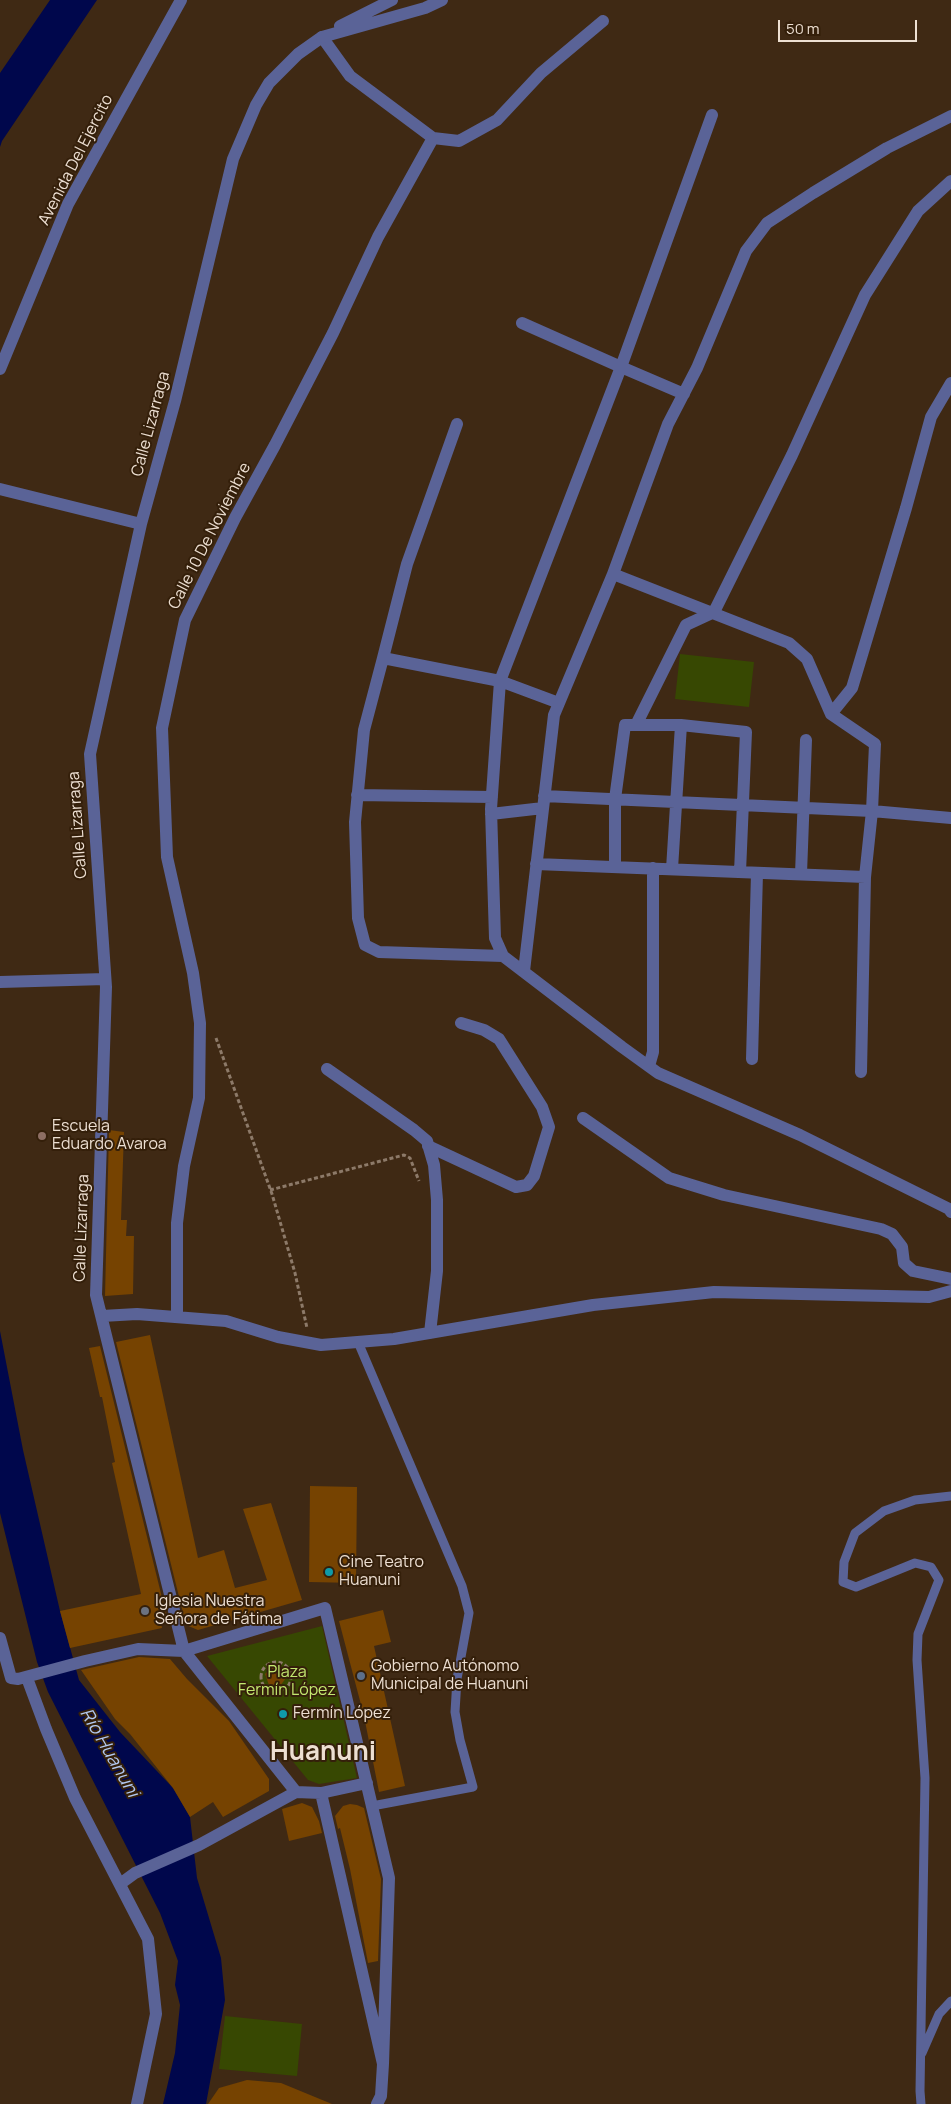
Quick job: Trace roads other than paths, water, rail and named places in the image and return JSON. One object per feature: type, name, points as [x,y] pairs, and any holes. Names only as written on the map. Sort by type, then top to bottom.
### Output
[{"type":"street","name":"Avenida Del Ejercito","points":[[0,369],[68,204],[181,0]]},
{"type":"street","points":[[322,37],[425,8],[442,0]]},
{"type":"street","points":[[322,37],[388,1],[394,17]]},
{"type":"street","points":[[322,37],[350,76],[433,138],[459,141],[497,120],[541,73],[603,21]]},
{"type":"street","name":"Calle Lizarraga","points":[[184,1651],[96,1295],[105,979],[90,754],[141,524],[175,401],[233,159],[256,104],[269,83],[298,54],[322,37]]},
{"type":"street","points":[[712,115],[621,367],[500,681],[491,814],[495,938],[503,956],[622,1048],[658,1073],[800,1135],[950,1209],[951,1212]]},
{"type":"street","points":[[524,971],[554,715],[612,574],[668,424],[697,368],[746,251],[768,223],[813,192],[887,148],[951,116]]},
{"type":"street","name":"Calle 10 De Noviembre","points":[[177,1317],[177,1223],[184,1166],[199,1098],[200,1023],[193,973],[167,857],[162,728],[185,620],[235,518],[333,333],[378,237],[433,138]]},
{"type":"street","points":[[636,725],[686,625],[714,612],[792,454],[866,295],[918,211],[951,181]]},
{"type":"street","points":[[522,323],[684,394]]},
{"type":"street","points":[[831,714],[852,688],[931,417],[951,383]]},
{"type":"street","points":[[457,424],[407,564],[364,730],[355,822],[358,918],[365,945],[379,952],[503,956]]},
{"type":"street","points":[[0,489],[141,524]]},
{"type":"street","points":[[612,574],[714,612],[789,643],[806,658],[831,714],[875,744],[872,811],[865,877],[861,1072]]},
{"type":"street","points":[[383,658],[500,681],[559,704]]},
{"type":"street","points":[[614,867],[615,799],[625,725],[681,725],[746,732],[740,872]]},
{"type":"street","points":[[672,869],[681,725]]},
{"type":"street","points":[[801,874],[806,740]]},
{"type":"street","points":[[357,795],[492,797]]},
{"type":"street","points":[[491,814],[544,802],[615,799],[872,811],[951,818]]},
{"type":"street","points":[[536,864],[865,877]]},
{"type":"street","points":[[649,1066],[653,1052],[653,868]]},
{"type":"street","points":[[752,1059],[757,873]]},
{"type":"street","points":[[0,982],[105,979]]},
{"type":"street","points":[[428,1146],[516,1187],[527,1185],[534,1176],[549,1127],[542,1107],[499,1040],[484,1030],[461,1023]]},
{"type":"street","points":[[327,1069],[414,1130],[426,1141],[428,1146],[434,1164],[437,1200],[436,1271],[430,1333]]},
{"type":"street","points":[[583,1118],[669,1178],[724,1195],[881,1229],[892,1234],[902,1248],[904,1262],[913,1271],[951,1279]]},
{"type":"street","points":[[102,1316],[137,1314],[226,1322],[278,1338],[321,1345],[430,1333],[594,1305],[714,1292],[930,1297],[951,1291]]},
{"type":"street","points":[[0,1638],[11,1678],[32,1677],[86,1661],[138,1649],[184,1651],[325,1608],[389,1878],[383,2064],[381,2096],[377,2104]]},
{"type":"street","points":[[184,1651],[296,1792]]},
{"type":"street","points":[[32,1677],[46,1729],[75,1798],[148,1939],[156,2014],[137,2104]]},
{"type":"street","points":[[120,1884],[136,1873],[199,1844],[296,1792],[321,1794],[367,1783]]},
{"type":"street","points":[[321,1794],[383,2064]]},
{"type":"lane","points":[[358,1342],[462,1586],[468,1613],[456,1679],[455,1712],[460,1740],[473,1787],[372,1806]]},
{"type":"lane","points":[[921,2104],[920,2057],[925,1778],[917,1643],[918,1634],[939,1580],[931,1567],[915,1563],[856,1587],[843,1582],[844,1562],[855,1533],[884,1511],[915,1500],[951,1496]]},
{"type":"lane","points":[[920,2057],[939,2014],[951,2001]]},
{"type":"water","points":[[50,0],[97,0],[2,141],[0,147],[0,73]]},
{"type":"water","name":"Río Huanuni","points":[[0,1331],[23,1450],[60,1611],[79,1680],[120,1732],[173,1788],[190,1817],[197,1878],[221,1958],[225,2000],[206,2104],[163,2104],[175,2053],[180,2005],[175,1985],[178,1961],[160,1913],[48,1692],[37,1662],[0,1513]]},
{"type":"place","name":"Escuela Eduardo Avaroa","points":[[42,1136]]},
{"type":"place","name":"Cine Teatro Huanuni","points":[[329,1572]]},
{"type":"place","name":"Iglesia Nuestra Señora de Fátima","points":[[145,1611]]},
{"type":"place","name":"Gobierno Autónomo Municipal de Huanuni","points":[[361,1676]]},
{"type":"place","name":"Fermín López","points":[[283,1714]]},
{"type":"district","name":"Huanuni","points":[[323,1753]]},
{"type":"park label","name":"Plaza Fermín López","points":[[287,1682]]}]
